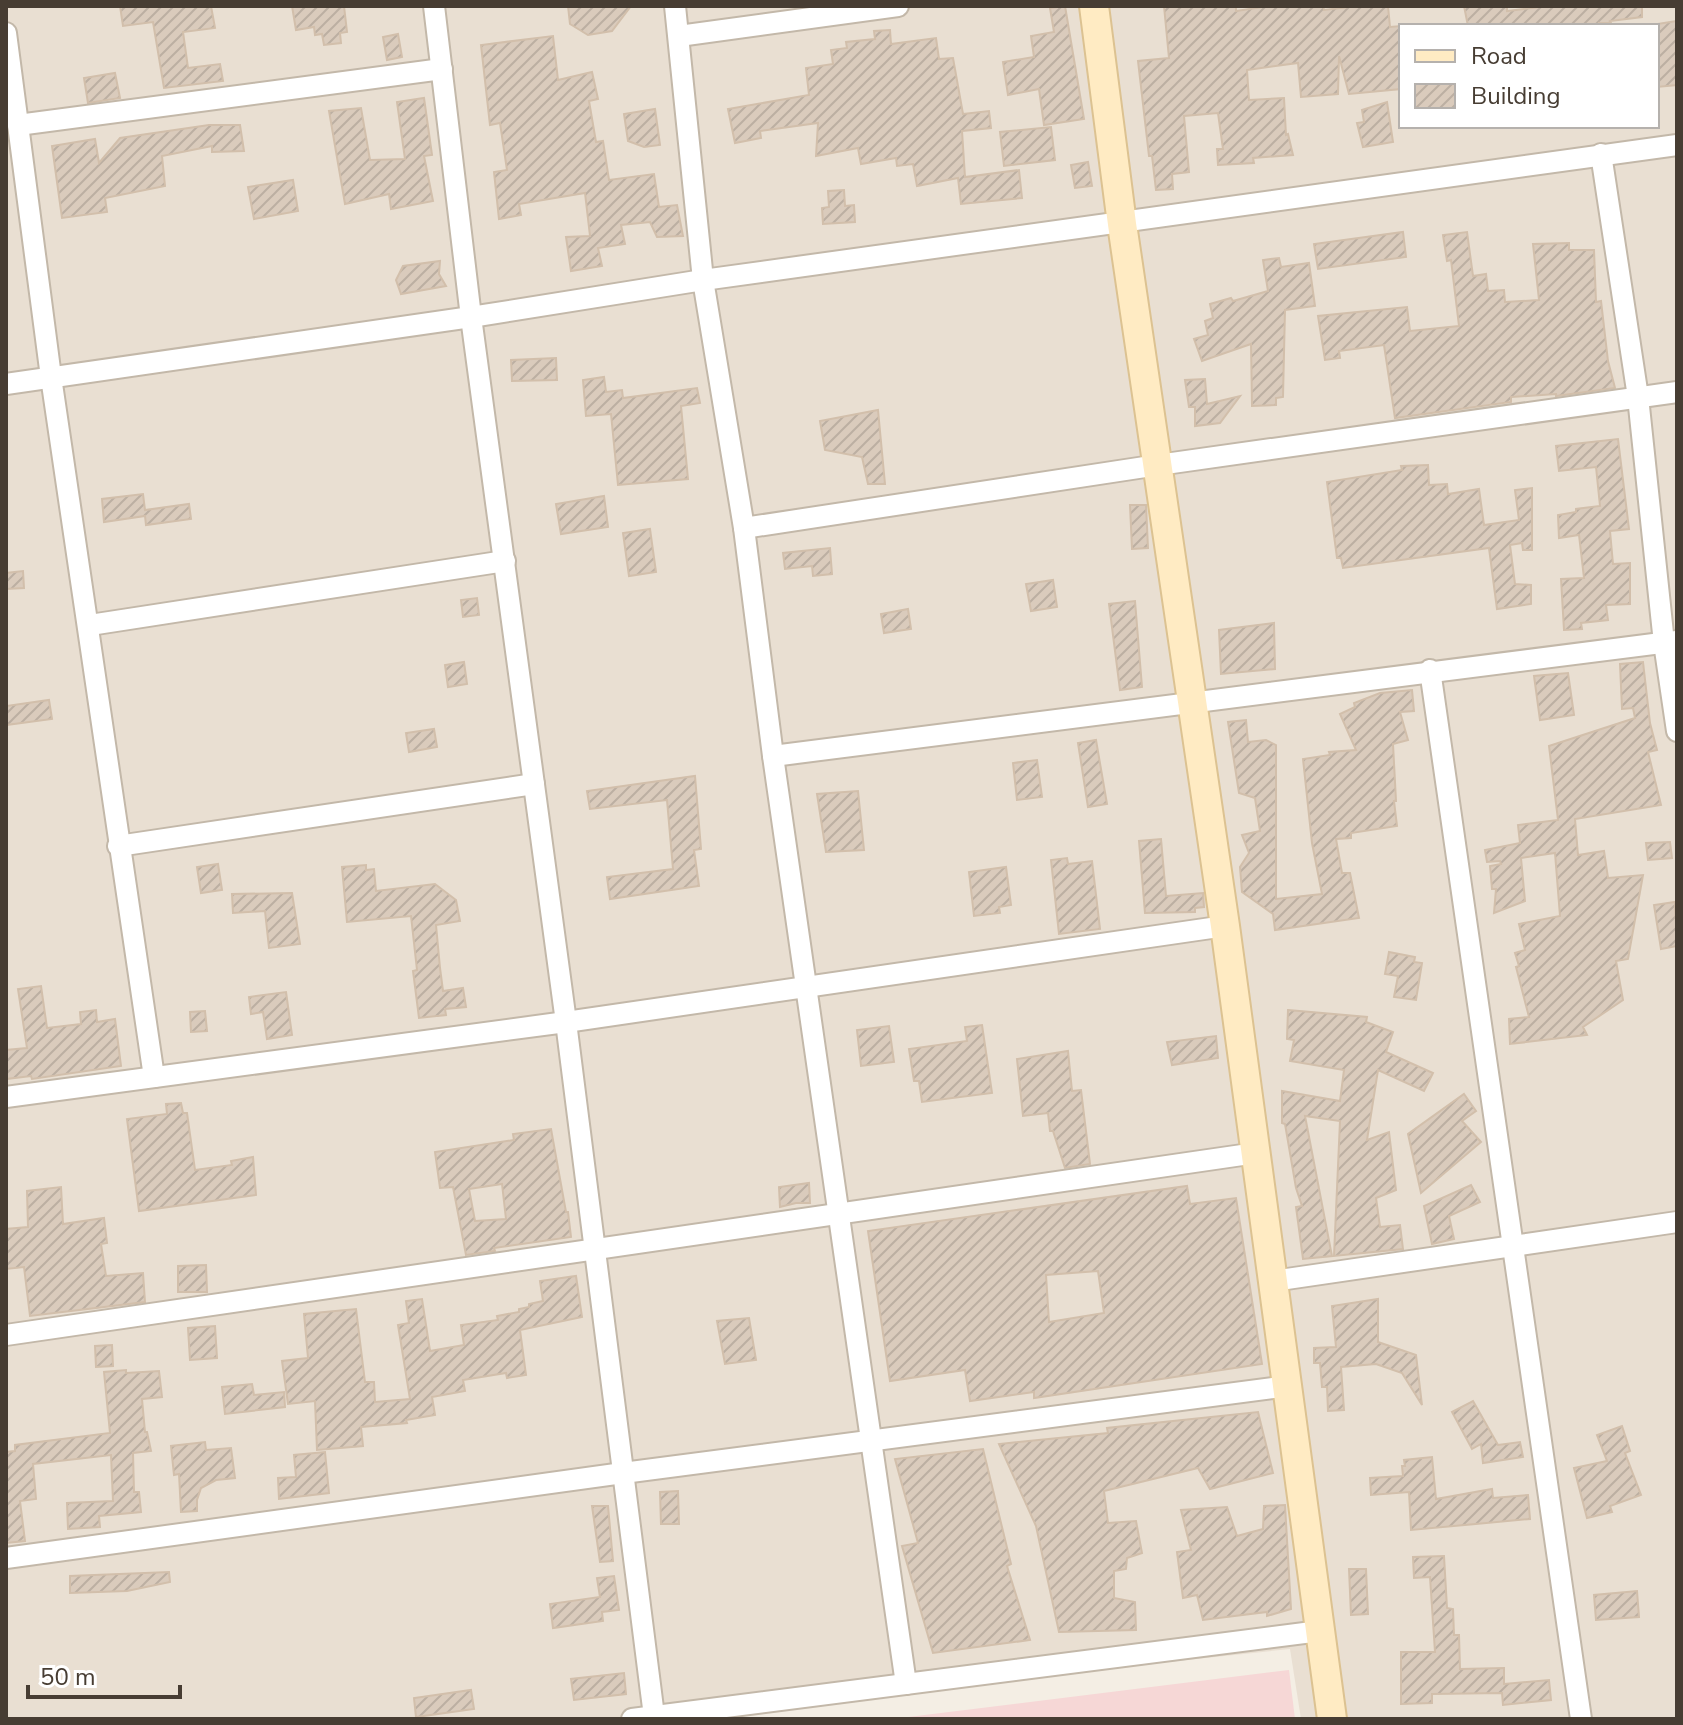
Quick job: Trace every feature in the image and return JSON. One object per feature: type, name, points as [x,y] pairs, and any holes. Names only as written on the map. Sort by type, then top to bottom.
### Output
[{"type":"street","points":[[434,6],[471,317],[566,1022],[654,1716]]},
{"type":"street","points":[[675,6],[703,280],[744,528],[773,756],[906,1684]]},
{"type":"street","points":[[679,36],[898,6]]},
{"type":"street","points":[[1094,6],[1122,224],[1225,926],[1332,1719]]},
{"type":"street","points":[[6,33],[51,377],[90,625],[118,846],[154,1077]]},
{"type":"street","points":[[18,125],[442,69]]},
{"type":"street","points":[[6,384],[703,280],[1677,145]]},
{"type":"street","points":[[1601,154],[1638,397],[1670,642],[1677,731]]},
{"type":"street","points":[[744,528],[1158,465],[1677,392]]},
{"type":"street","points":[[90,625],[505,561]]},
{"type":"street","points":[[773,756],[1430,670],[1670,642]]},
{"type":"street","points":[[1430,670],[1581,1719]]},
{"type":"street","points":[[118,846],[534,784]]},
{"type":"street","points":[[6,1097],[566,1022],[1225,926]]},
{"type":"street","points":[[6,1335],[1256,1153]]},
{"type":"street","points":[[1273,1281],[1677,1222]]},
{"type":"street","points":[[6,1558],[1288,1386]]},
{"type":"street","points":[[632,1719],[1320,1631]]},
{"type":"shaded area","points":[[6,6],[1677,6],[1677,1719],[1301,1719],[1290,1649],[626,1719],[6,1719]]},
{"type":"shaded area","points":[[1289,1670],[1295,1719],[892,1719]]},
{"type":"building","points":[[120,6],[211,6],[215,28],[183,32],[188,68],[220,64],[223,81],[164,88],[153,22],[123,26]]},
{"type":"building","points":[[292,6],[344,6],[347,32],[340,33],[341,43],[324,45],[322,34],[315,35],[314,27],[296,30]]},
{"type":"building","points":[[568,6],[631,6],[612,31],[588,35],[570,24]]},
{"type":"building","points":[[1065,6],[1084,119],[1044,125],[1039,89],[1008,95],[1003,62],[1034,57],[1031,36],[1054,32],[1050,8]]},
{"type":"building","points":[[1164,6],[1236,6],[1236,11],[1269,6],[1323,6],[1324,10],[1388,6],[1390,27],[1399,26],[1399,89],[1349,94],[1339,56],[1338,94],[1301,97],[1298,63],[1247,70],[1249,100],[1284,98],[1286,135],[1293,155],[1253,158],[1254,163],[1218,165],[1217,149],[1223,149],[1218,113],[1184,116],[1189,172],[1172,174],[1173,189],[1156,190],[1138,61],[1169,58]]},
{"type":"building","points":[[1464,6],[1507,6],[1507,11],[1548,6],[1642,6],[1642,17],[1611,23],[1468,24]]},
{"type":"building","points":[[1677,21],[1677,85],[1659,87],[1657,24]]},
{"type":"building","points":[[890,30],[891,44],[936,38],[939,59],[953,58],[963,114],[989,111],[991,128],[962,131],[965,177],[1019,170],[1022,198],[961,204],[958,178],[917,186],[913,164],[897,166],[896,158],[861,164],[858,148],[816,156],[818,123],[760,131],[761,138],[735,143],[728,109],[809,95],[806,68],[833,64],[831,50],[847,48],[846,42],[875,39],[874,31]]},
{"type":"building","points":[[398,34],[402,57],[387,60],[383,37]]},
{"type":"building","points":[[553,36],[558,80],[592,72],[598,99],[589,101],[596,142],[603,141],[609,180],[654,174],[659,207],[677,205],[683,236],[657,237],[650,222],[621,225],[625,244],[598,248],[602,266],[571,271],[566,237],[590,236],[585,193],[519,204],[521,215],[499,219],[494,172],[507,170],[500,123],[490,125],[481,45]]},
{"type":"building","points":[[115,73],[120,98],[88,103],[84,78]]},
{"type":"building","points":[[424,98],[432,155],[424,156],[433,201],[391,209],[389,194],[345,204],[329,111],[361,108],[370,160],[405,159],[397,102]]},
{"type":"building","points":[[1387,102],[1393,142],[1363,147],[1357,123],[1364,122],[1362,110]]},
{"type":"building","points":[[655,109],[660,145],[644,147],[628,141],[624,114]]},
{"type":"building","points":[[209,125],[240,125],[244,151],[212,152],[212,146],[162,156],[165,186],[105,198],[107,212],[62,218],[52,146],[95,139],[99,163],[120,138]]},
{"type":"building","points":[[1051,127],[1055,160],[1004,166],[1000,132]]},
{"type":"building","points":[[1088,162],[1092,186],[1075,188],[1071,165]]},
{"type":"building","points":[[293,180],[298,211],[254,219],[248,187]]},
{"type":"building","points":[[844,190],[845,206],[854,205],[855,222],[823,224],[822,208],[829,207],[828,191]]},
{"type":"building","points":[[1403,232],[1406,257],[1318,269],[1314,244]]},
{"type":"building","points":[[1467,232],[1473,276],[1486,274],[1488,291],[1504,290],[1505,302],[1539,300],[1533,244],[1569,243],[1569,250],[1594,250],[1596,302],[1601,301],[1608,361],[1615,388],[1556,396],[1511,397],[1511,402],[1395,418],[1384,345],[1339,351],[1340,358],[1325,360],[1318,316],[1407,307],[1410,331],[1459,326],[1451,260],[1447,261],[1443,235]]},
{"type":"building","points":[[1279,258],[1281,267],[1309,263],[1315,306],[1285,310],[1283,397],[1276,398],[1276,405],[1252,406],[1251,344],[1202,361],[1194,339],[1208,335],[1205,321],[1213,318],[1210,304],[1268,291],[1263,260]]},
{"type":"building","points":[[440,261],[439,274],[446,286],[401,294],[396,280],[403,266]]},
{"type":"building","points":[[556,358],[557,380],[512,381],[511,360]]},
{"type":"building","points":[[604,377],[606,392],[622,390],[623,398],[697,388],[700,403],[681,406],[688,479],[618,485],[611,414],[586,416],[583,380]]},
{"type":"building","points":[[1205,379],[1207,404],[1240,396],[1220,423],[1195,426],[1195,407],[1189,407],[1185,380]]},
{"type":"building","points":[[878,410],[885,484],[868,484],[862,457],[825,450],[820,421]]},
{"type":"building","points":[[1618,439],[1629,529],[1610,531],[1613,564],[1630,563],[1630,604],[1606,605],[1608,620],[1581,623],[1582,629],[1564,630],[1561,579],[1584,578],[1579,535],[1559,538],[1558,515],[1600,506],[1596,467],[1559,471],[1556,446]]},
{"type":"building","points":[[1428,465],[1429,485],[1447,484],[1448,494],[1479,489],[1484,525],[1519,520],[1515,490],[1532,488],[1532,550],[1523,550],[1522,543],[1510,545],[1515,584],[1531,585],[1531,604],[1497,609],[1489,548],[1343,568],[1341,558],[1337,558],[1327,482],[1402,470],[1401,466]]},
{"type":"building","points":[[143,494],[145,510],[189,504],[191,519],[146,525],[145,516],[104,522],[102,499]]},
{"type":"building","points":[[604,496],[608,527],[561,534],[556,504]]},
{"type":"building","points":[[1130,505],[1146,505],[1148,548],[1132,549]]},
{"type":"building","points":[[650,529],[656,572],[629,576],[623,533]]},
{"type":"building","points":[[830,548],[832,574],[813,576],[812,566],[785,569],[783,553]]},
{"type":"building","points":[[23,571],[24,588],[6,589],[6,573]]},
{"type":"building","points":[[1053,580],[1057,607],[1031,611],[1026,584]]},
{"type":"building","points":[[477,598],[479,615],[463,617],[461,600]]},
{"type":"building","points":[[1135,601],[1142,687],[1120,690],[1109,604]]},
{"type":"building","points":[[908,609],[911,629],[884,633],[881,614]]},
{"type":"building","points":[[1274,623],[1275,669],[1221,674],[1219,630]]},
{"type":"building","points":[[464,662],[467,684],[448,687],[445,665]]},
{"type":"building","points":[[1643,662],[1650,723],[1657,750],[1648,752],[1661,805],[1575,819],[1578,855],[1604,851],[1608,878],[1643,875],[1628,959],[1616,961],[1623,1000],[1583,1027],[1587,1035],[1510,1044],[1509,1019],[1529,1017],[1516,967],[1519,966],[1515,953],[1525,950],[1519,924],[1560,916],[1555,853],[1521,858],[1525,901],[1494,913],[1496,889],[1492,889],[1490,866],[1501,864],[1500,861],[1487,862],[1485,850],[1520,843],[1518,825],[1558,820],[1549,746],[1635,718],[1633,708],[1622,709],[1620,664]]},
{"type":"building","points":[[1568,673],[1574,715],[1540,720],[1534,676]]},
{"type":"building","points":[[1412,690],[1414,711],[1400,712],[1408,740],[1393,744],[1397,826],[1351,833],[1351,838],[1336,839],[1342,873],[1350,873],[1359,918],[1275,930],[1273,914],[1242,892],[1240,867],[1249,853],[1242,835],[1260,831],[1255,798],[1239,793],[1228,722],[1246,720],[1248,742],[1266,740],[1276,745],[1276,899],[1322,894],[1312,843],[1303,759],[1330,755],[1329,752],[1356,750],[1340,714],[1355,707],[1354,703],[1380,693]]},
{"type":"building","points":[[49,700],[52,719],[6,725],[6,706]]},
{"type":"building","points":[[434,729],[437,747],[409,752],[406,733]]},
{"type":"building","points":[[1096,740],[1107,804],[1088,807],[1078,743]]},
{"type":"building","points":[[1037,760],[1042,797],[1017,800],[1013,763]]},
{"type":"building","points":[[695,776],[701,849],[694,850],[699,886],[610,899],[607,877],[673,869],[667,800],[590,809],[587,791]]},
{"type":"building","points":[[858,791],[864,850],[826,852],[817,794]]},
{"type":"building","points":[[1161,839],[1166,896],[1203,893],[1204,907],[1195,908],[1195,912],[1145,913],[1139,841]]},
{"type":"building","points":[[1670,842],[1672,858],[1648,860],[1646,843]]},
{"type":"building","points":[[1067,858],[1068,864],[1092,861],[1100,929],[1059,934],[1051,860]]},
{"type":"building","points":[[218,864],[222,890],[201,893],[197,867]]},
{"type":"building","points":[[366,865],[366,870],[374,869],[376,891],[435,884],[456,900],[460,921],[436,925],[440,968],[443,991],[463,988],[466,1007],[445,1009],[446,1015],[419,1018],[411,916],[347,922],[342,867]]},
{"type":"building","points":[[1006,867],[1011,905],[999,907],[1000,913],[974,916],[969,872]]},
{"type":"building","points":[[292,893],[300,944],[269,948],[265,911],[233,913],[232,894]]},
{"type":"building","points":[[1675,902],[1677,946],[1661,949],[1654,905]]},
{"type":"building","points":[[1389,952],[1415,957],[1414,962],[1422,963],[1416,1000],[1394,997],[1398,976],[1385,974]]},
{"type":"building","points":[[41,986],[47,1028],[81,1024],[80,1012],[96,1010],[97,1022],[115,1019],[121,1066],[32,1079],[31,1076],[6,1079],[6,1050],[27,1048],[18,989]]},
{"type":"building","points":[[286,992],[292,1035],[267,1039],[263,1012],[251,1014],[249,997]]},
{"type":"building","points":[[1288,1010],[1367,1017],[1366,1022],[1393,1032],[1386,1052],[1433,1073],[1424,1091],[1378,1070],[1367,1140],[1389,1132],[1396,1190],[1376,1198],[1380,1227],[1400,1225],[1403,1249],[1334,1256],[1340,1121],[1305,1116],[1332,1256],[1303,1259],[1296,1207],[1302,1206],[1285,1124],[1282,1123],[1282,1091],[1340,1101],[1344,1070],[1290,1061],[1294,1040],[1287,1039]]},
{"type":"building","points":[[205,1011],[207,1031],[191,1032],[190,1012]]},
{"type":"building","points":[[982,1025],[992,1093],[922,1102],[919,1081],[914,1081],[909,1049],[967,1041],[965,1027]]},
{"type":"building","points":[[889,1026],[894,1062],[861,1066],[857,1030]]},
{"type":"building","points":[[1216,1036],[1218,1058],[1172,1065],[1167,1042]]},
{"type":"building","points":[[1068,1051],[1072,1091],[1081,1090],[1090,1164],[1065,1168],[1053,1131],[1050,1131],[1048,1113],[1023,1116],[1017,1059]]},
{"type":"building","points":[[1464,1094],[1476,1111],[1462,1121],[1481,1142],[1421,1193],[1408,1134]]},
{"type":"building","points":[[181,1103],[183,1113],[187,1113],[195,1170],[232,1165],[231,1161],[253,1157],[256,1195],[139,1211],[127,1119],[167,1114],[166,1104]]},
{"type":"building","points":[[551,1129],[571,1237],[466,1255],[453,1187],[440,1188],[435,1152],[514,1140],[513,1134]],"holes":[[[502,1184],[506,1219],[475,1221],[469,1189]]]},
{"type":"building","points":[[809,1183],[810,1203],[780,1207],[779,1187]]},
{"type":"building","points":[[1471,1185],[1480,1202],[1449,1216],[1454,1239],[1432,1244],[1424,1206]]},
{"type":"building","points":[[1187,1186],[1190,1204],[1236,1198],[1262,1364],[1034,1398],[1034,1392],[970,1401],[965,1370],[890,1381],[868,1231]],"holes":[[[1098,1271],[1104,1313],[1049,1322],[1046,1275]]]},
{"type":"building","points":[[61,1187],[63,1224],[104,1218],[107,1243],[101,1244],[106,1276],[143,1273],[145,1302],[30,1316],[24,1267],[6,1269],[6,1229],[28,1227],[27,1191]]},
{"type":"building","points":[[206,1265],[207,1292],[178,1292],[178,1266]]},
{"type":"building","points":[[576,1276],[582,1317],[520,1330],[526,1375],[507,1378],[506,1373],[463,1380],[465,1391],[432,1397],[435,1415],[406,1420],[407,1423],[361,1427],[363,1446],[317,1450],[315,1401],[288,1404],[282,1361],[308,1358],[304,1314],[356,1309],[365,1382],[374,1382],[375,1402],[410,1399],[398,1325],[409,1323],[406,1301],[422,1299],[430,1351],[464,1345],[461,1325],[498,1320],[497,1316],[519,1312],[529,1304],[543,1301],[540,1281]]},
{"type":"building","points":[[1378,1299],[1378,1342],[1416,1355],[1422,1405],[1402,1373],[1376,1364],[1341,1367],[1344,1410],[1328,1411],[1327,1387],[1322,1387],[1320,1363],[1314,1363],[1314,1348],[1336,1347],[1332,1306]]},
{"type":"building","points":[[749,1318],[756,1360],[725,1364],[717,1321]]},
{"type":"building","points":[[215,1326],[217,1358],[190,1360],[188,1328]]},
{"type":"building","points":[[112,1345],[113,1366],[96,1367],[95,1346]]},
{"type":"building","points":[[126,1370],[126,1373],[159,1371],[162,1397],[142,1399],[145,1432],[151,1451],[133,1453],[134,1492],[139,1492],[141,1512],[99,1516],[100,1527],[68,1529],[67,1503],[113,1501],[111,1455],[33,1464],[36,1499],[20,1501],[25,1541],[6,1543],[6,1452],[15,1451],[15,1445],[110,1433],[104,1372]]},
{"type":"building","points":[[252,1384],[254,1395],[284,1392],[285,1407],[225,1414],[222,1387]]},
{"type":"building","points":[[1473,1401],[1498,1445],[1520,1442],[1523,1457],[1483,1463],[1481,1444],[1472,1449],[1452,1412]]},
{"type":"building","points":[[1258,1412],[1273,1473],[1210,1489],[1198,1468],[1104,1491],[1108,1523],[1136,1521],[1142,1553],[1127,1558],[1126,1569],[1114,1571],[1114,1598],[1135,1602],[1136,1630],[1059,1632],[1036,1526],[999,1444],[1108,1433],[1107,1428]]},
{"type":"building","points":[[1622,1426],[1630,1451],[1625,1453],[1641,1495],[1610,1506],[1612,1512],[1587,1518],[1574,1468],[1607,1461],[1597,1435]]},
{"type":"building","points":[[205,1442],[206,1450],[231,1448],[235,1478],[216,1480],[201,1488],[197,1511],[181,1512],[179,1474],[174,1475],[171,1446]]},
{"type":"building","points":[[983,1449],[1011,1564],[1007,1566],[1030,1640],[933,1653],[902,1546],[918,1543],[895,1459]]},
{"type":"building","points":[[325,1452],[329,1493],[279,1499],[278,1478],[296,1477],[294,1455]]},
{"type":"building","points":[[1432,1457],[1436,1499],[1492,1489],[1493,1498],[1528,1495],[1530,1519],[1411,1530],[1409,1492],[1371,1495],[1370,1478],[1403,1476],[1404,1460]]},
{"type":"building","points":[[678,1491],[679,1524],[661,1524],[660,1492]]},
{"type":"building","points":[[1285,1505],[1291,1609],[1267,1616],[1267,1612],[1203,1620],[1197,1595],[1183,1598],[1177,1552],[1191,1550],[1181,1510],[1227,1507],[1237,1536],[1263,1529],[1264,1506]]},
{"type":"building","points":[[592,1506],[608,1506],[613,1561],[600,1562]]},
{"type":"building","points":[[1444,1556],[1447,1608],[1453,1609],[1454,1635],[1459,1635],[1460,1669],[1504,1668],[1504,1684],[1549,1680],[1551,1700],[1503,1705],[1502,1693],[1432,1694],[1432,1703],[1401,1704],[1401,1652],[1435,1652],[1430,1577],[1414,1578],[1413,1557]]},
{"type":"building","points":[[1349,1569],[1366,1569],[1368,1614],[1351,1615]]},
{"type":"building","points":[[169,1572],[170,1582],[127,1591],[70,1593],[70,1576]]},
{"type":"building","points":[[614,1576],[619,1610],[602,1612],[603,1621],[553,1628],[550,1604],[600,1597],[597,1578]]},
{"type":"building","points":[[1637,1591],[1639,1617],[1596,1620],[1594,1595]]},
{"type":"building","points":[[624,1673],[626,1694],[574,1700],[571,1679]]},
{"type":"building","points":[[471,1690],[474,1709],[416,1717],[414,1698]]}]
